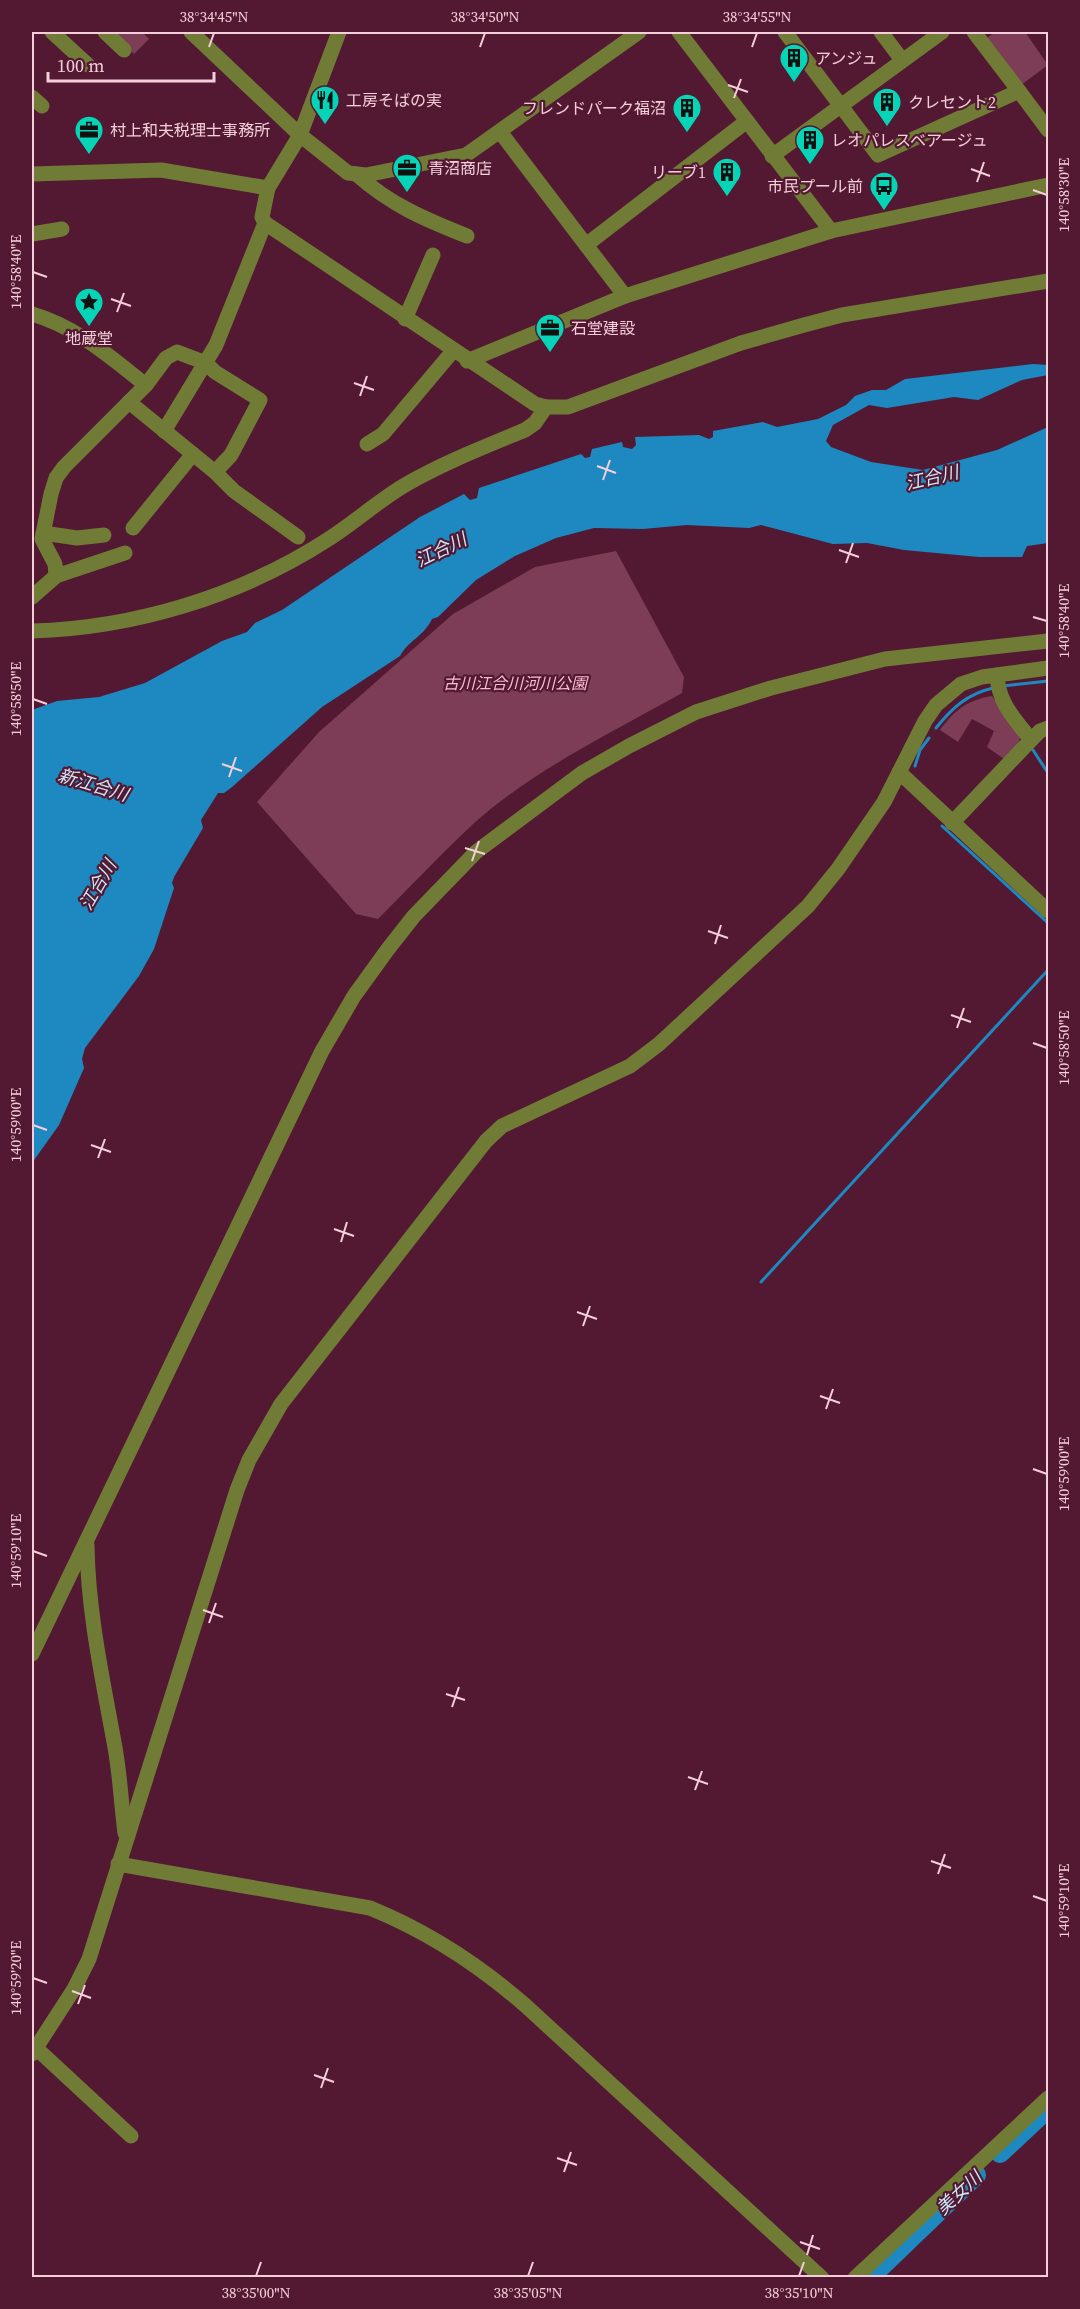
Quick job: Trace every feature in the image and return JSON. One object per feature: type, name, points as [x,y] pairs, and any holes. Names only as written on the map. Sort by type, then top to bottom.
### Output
[{"type":"street","points":[[52,32],[88,65]]},
{"type":"street","points":[[105,32],[124,50]]},
{"type":"street","points":[[190,32],[300,135],[348,173],[356,174],[390,171],[466,155],[501,133],[639,32]]},
{"type":"street","points":[[679,32],[831,231]]},
{"type":"street","points":[[785,32],[878,155],[1019,91]]},
{"type":"street","points":[[881,32],[902,60]]},
{"type":"street","points":[[772,156],[942,32]]},
{"type":"street","points":[[974,32],[1048,130]]},
{"type":"street","points":[[336,33],[300,135],[268,188],[262,217],[264,223],[523,398],[546,407],[568,407],[741,344],[833,318],[1048,281]]},
{"type":"street","points":[[586,245],[747,121]]},
{"type":"street","points":[[501,133],[625,296]]},
{"type":"street","points":[[32,174],[161,170],[268,188]]},
{"type":"street","points":[[356,174],[382,197],[413,214],[467,237]]},
{"type":"street","points":[[467,361],[625,296],[831,231],[1048,185]]},
{"type":"street","points":[[164,431],[206,363],[227,322],[264,223]]},
{"type":"street","points":[[32,234],[62,229]]},
{"type":"street","points":[[405,319],[432,255]]},
{"type":"street","points":[[32,314],[49,319],[83,337],[146,385]]},
{"type":"street","points":[[367,444],[382,434],[453,351]]},
{"type":"street","points":[[56,576],[52,558],[42,539],[39,525],[56,478],[64,467],[146,385],[171,354],[184,353],[206,363],[215,372],[260,400],[231,455],[215,472]]},
{"type":"street","points":[[129,402],[215,472],[234,491],[298,537]]},
{"type":"street","points":[[32,631],[78,628],[141,618],[212,596],[253,579],[327,540],[404,486],[451,460],[525,430],[535,423],[546,407]]},
{"type":"street","points":[[133,528],[193,454]]},
{"type":"street","points":[[39,525],[77,538],[104,535]]},
{"type":"street","points":[[32,597],[56,576],[125,553]]},
{"type":"street","points":[[32,1654],[322,1051],[354,996],[388,949],[414,916],[476,852],[582,773],[696,712],[771,688],[885,659],[1048,642]]},
{"type":"street","points":[[131,2136],[34,2051],[74,1989],[89,1959],[237,1490],[249,1460],[281,1404],[486,1141],[502,1126],[630,1066],[659,1044],[808,906],[838,869],[884,802],[925,721],[936,705],[961,684],[998,683],[1048,668]]},
{"type":"street","points":[[998,683],[1030,740]]},
{"type":"street","points":[[952,823],[1030,740],[1040,731],[1048,728]]},
{"type":"street","points":[[899,772],[1048,911]]},
{"type":"street","points":[[87,1542],[88,1585],[102,1686],[114,1743],[125,1839]]},
{"type":"street","points":[[118,1864],[370,1908],[408,1923],[446,1944],[487,1972],[526,2006],[822,2277]]},
{"type":"street","points":[[855,2277],[1048,2098]]},
{"type":"green space","points":[[111,32],[142,32],[149,39],[134,54]]},
{"type":"green space","points":[[995,32],[1025,32],[1048,65],[1021,85],[987,38]]},
{"type":"green space","name":"古川江合川河川公園","points":[[616,551],[684,677],[682,693],[573,753],[496,805],[460,836],[378,919],[356,914],[257,802],[319,732],[453,614],[535,567]]},
{"type":"green space","points":[[992,696],[1020,736],[1019,743],[1004,759],[987,747],[994,731],[972,719],[958,742],[940,730],[962,707],[975,700]]},
{"type":"water","points":[[1033,364],[1048,365],[1048,375],[1022,380],[978,400],[954,397],[887,408],[869,405],[833,425],[826,441],[831,447],[871,462],[923,470],[997,450],[1048,427],[1048,543],[1027,546],[1022,557],[979,557],[904,550],[867,543],[833,544],[761,525],[749,528],[687,525],[643,529],[594,528],[556,538],[515,556],[476,580],[438,617],[432,619],[425,630],[400,656],[322,707],[232,787],[224,793],[218,793],[201,820],[203,828],[174,877],[172,883],[174,888],[154,949],[139,976],[85,1048],[82,1059],[84,1068],[59,1125],[32,1163],[32,710],[57,701],[99,697],[145,683],[222,641],[247,632],[255,623],[282,610],[420,517],[464,494],[470,500],[477,498],[479,488],[581,454],[585,458],[590,457],[592,449],[622,442],[623,447],[632,449],[636,445],[635,437],[699,435],[709,439],[713,437],[713,431],[763,422],[777,427],[818,419],[846,405],[855,396],[872,390],[886,390],[905,379]]},
{"type":"waterway","points":[[1003,686],[1048,681]]},
{"type":"waterway","points":[[936,728],[961,703],[975,694],[993,688]]},
{"type":"waterway","points":[[915,766],[920,750],[929,738]]},
{"type":"waterway","points":[[1033,750],[1048,773]]},
{"type":"waterway","points":[[942,826],[1048,923]]},
{"type":"waterway","points":[[761,1282],[1048,970]]},
{"type":"waterway","name":"美女川","points":[[1000,2153],[1048,2108]]},
{"type":"waterway","name":"美女川","points":[[869,2278],[976,2175]]},
{"type":"place","name":"アンジュ","points":[[794,84]]},
{"type":"place","name":"工房そばの実","points":[[325,126]]},
{"type":"place","name":"クレセント2","points":[[887,128]]},
{"type":"place","name":"フレンドパーク福沼","points":[[687,134]]},
{"type":"place","name":"村上和夫税理士事務所","points":[[89,156]]},
{"type":"place","name":"レオパレスベアージュ","points":[[810,166]]},
{"type":"place","name":"青沼商店","points":[[407,194]]},
{"type":"place","name":"リーブ1","points":[[727,198]]},
{"type":"place","name":"市民プール前","points":[[884,212]]},
{"type":"place","name":"地蔵堂","points":[[89,328]]},
{"type":"place","name":"石堂建設","points":[[550,354]]},
{"type":"water label","name":"江合川","points":[[932,478]]},
{"type":"water label","name":"江合川","points":[[441,550]]},
{"type":"water label","name":"新江合川","points":[[93,785]]},
{"type":"water label","name":"江合川","points":[[98,885]]}]
